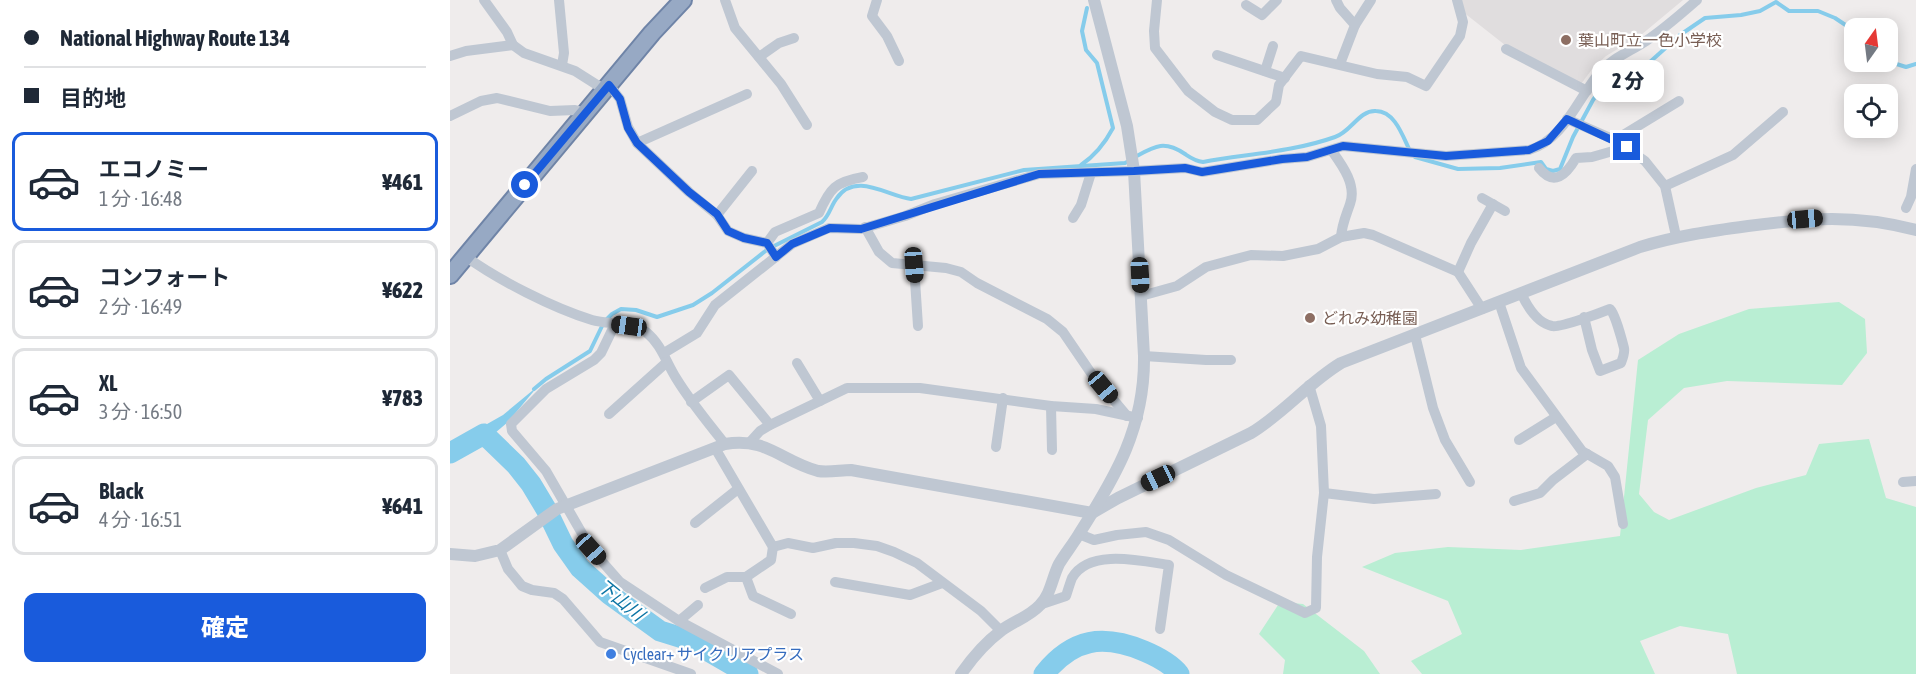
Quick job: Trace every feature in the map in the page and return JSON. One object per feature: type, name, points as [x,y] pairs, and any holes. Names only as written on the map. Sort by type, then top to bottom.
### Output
[{"type":"highway","points":[[450,275],[683,0]]},
{"type":"street","points":[[483,0],[507,32],[513,45],[524,53],[562,65],[607,88],[620,99],[628,128],[637,143],[689,192],[717,214],[728,231],[771,249]]},
{"type":"street","points":[[559,0],[564,53],[562,65]]},
{"type":"street","points":[[725,0],[735,28],[781,84],[807,125]]},
{"type":"street","points":[[877,0],[872,16],[887,36],[899,61]]},
{"type":"street","points":[[961,674],[981,649],[1001,631],[1042,604],[1051,589],[1059,564],[1114,476],[1129,443],[1132,417],[1144,381],[1133,165],[1127,126],[1094,0]]},
{"type":"street","points":[[1157,0],[1155,48],[1188,91],[1215,112],[1232,120],[1257,120],[1276,102],[1279,86],[1301,56],[1377,74],[1407,77],[1426,86],[1460,36],[1463,22],[1457,0]]},
{"type":"street","points":[[1246,5],[1262,15],[1277,0]]},
{"type":"street","points":[[1336,0],[1355,25]]},
{"type":"street","points":[[1340,64],[1355,25],[1371,0]]},
{"type":"street","points":[[609,414],[665,358],[697,333],[715,305],[771,249],[792,244],[830,228],[865,227],[1039,174],[1091,173],[1133,165],[1185,168],[1202,172],[1307,157],[1343,146],[1446,156],[1529,150],[1548,141],[1575,123],[1587,91],[1601,71],[1646,41],[1697,0]]},
{"type":"street","points":[[759,57],[779,43],[794,38]]},
{"type":"street","points":[[450,56],[466,51],[513,45]]},
{"type":"street","points":[[1265,71],[1273,46]]},
{"type":"street","points":[[1506,49],[1587,91]]},
{"type":"street","points":[[1216,55],[1285,78]]},
{"type":"street","points":[[637,143],[747,94]]},
{"type":"street","points":[[450,116],[481,101],[497,98],[550,111],[574,110],[585,113]]},
{"type":"street","points":[[1615,140],[1679,101]]},
{"type":"street","points":[[1665,186],[1732,155],[1783,112]]},
{"type":"street","points":[[1575,123],[1615,140],[1645,161],[1665,186],[1676,236]]},
{"type":"street","points":[[1539,168],[1551,177],[1560,177],[1568,171],[1576,158],[1592,157],[1627,147]]},
{"type":"street","points":[[1332,151],[1348,173],[1352,201],[1342,224],[1341,237]]},
{"type":"street","points":[[1906,208],[1911,197],[1916,170]]},
{"type":"street","points":[[717,214],[752,171]]},
{"type":"street","points":[[1073,218],[1081,206],[1091,173]]},
{"type":"street","points":[[771,249],[775,232],[819,213],[835,186],[847,180],[863,177]]},
{"type":"street","points":[[1482,198],[1505,211]]},
{"type":"street","points":[[1458,272],[1493,204]]},
{"type":"street","points":[[450,554],[475,556],[500,550],[561,507],[720,446],[750,442],[765,446],[798,464],[821,472],[851,470],[1092,513],[1251,433],[1269,422],[1309,385],[1341,363],[1640,247],[1676,236],[1821,218],[1878,221],[1916,230]]},
{"type":"street","points":[[865,227],[884,259],[892,263],[946,268],[961,272],[977,283],[1047,320],[1063,332],[1091,373],[1132,417]]},
{"type":"street","points":[[1141,296],[1177,286],[1206,267],[1251,255],[1283,255],[1318,249],[1341,237],[1364,234],[1373,235],[1458,272],[1482,309]]},
{"type":"street","points":[[465,256],[483,270],[564,310],[596,321],[639,328],[646,332],[665,358],[720,446],[738,489],[773,547],[771,560],[746,577],[727,577],[705,588]]},
{"type":"street","points":[[914,265],[918,326]]},
{"type":"street","points":[[1521,293],[1529,309],[1548,325],[1555,327],[1584,317],[1610,309],[1614,313],[1625,350],[1621,363],[1600,371],[1584,317]]},
{"type":"street","points":[[1499,302],[1521,368],[1582,451],[1608,466],[1615,477],[1623,524]]},
{"type":"street","points":[[608,323],[600,353],[594,360],[546,389],[511,424],[512,431],[546,471],[561,507],[591,549],[620,582],[679,621],[778,674]]},
{"type":"street","points":[[1415,335],[1433,408],[1445,440],[1470,482]]},
{"type":"street","points":[[1144,356],[1231,360]]},
{"type":"street","points":[[797,363],[820,401]]},
{"type":"street","points":[[692,402],[729,375],[770,425]]},
{"type":"street","points":[[1079,534],[1094,540],[1146,532],[1169,540],[1233,579],[1305,613],[1316,608],[1317,556],[1324,493],[1321,426],[1309,385]]},
{"type":"street","points":[[750,442],[760,431],[770,425],[853,387],[920,388],[1051,406],[1095,409],[1132,417]]},
{"type":"street","points":[[996,447],[1002,398]]},
{"type":"street","points":[[1051,406],[1052,450]]},
{"type":"street","points":[[1519,440],[1556,417]]},
{"type":"street","points":[[1514,501],[1540,493],[1552,480],[1587,454]]},
{"type":"street","points":[[1902,482],[1916,481]]},
{"type":"street","points":[[695,523],[738,489]]},
{"type":"street","points":[[1324,493],[1374,499],[1436,494]]},
{"type":"street","points":[[773,547],[788,543],[813,548],[836,543],[877,546],[917,563],[981,610],[1001,631]]},
{"type":"street","points":[[500,550],[508,569],[522,586],[554,593],[563,599],[600,642],[691,674]]},
{"type":"street","points":[[1042,604],[1066,596],[1072,578],[1078,571],[1090,563],[1106,558],[1169,566],[1160,630]]},
{"type":"street","points":[[746,577],[753,596],[791,614]]},
{"type":"street","points":[[835,582],[910,595],[942,583]]},
{"type":"street","points":[[679,621],[698,605]]},
{"type":"shaded area","name":"葉山町立一色小学校","points":[[1460,0],[1683,0],[1641,35],[1606,56],[1581,84],[1505,45],[1458,8]]},
{"type":"green space","points":[[1839,302],[1865,319],[1867,353],[1842,385],[1727,381],[1684,388],[1648,420],[1639,494],[1654,512],[1669,520],[1756,488],[1806,475],[1819,444],[1869,439],[1886,498],[1916,507],[1916,674],[1737,674],[1728,634],[1680,626],[1640,641],[1655,674],[1422,674],[1411,661],[1462,634],[1448,601],[1362,567],[1395,553],[1448,547],[1521,550],[1620,536],[1638,360],[1679,334],[1749,309]]},
{"type":"green space","points":[[1280,602],[1303,604],[1364,651],[1380,674],[1283,674],[1285,660],[1259,634]]},
{"type":"water","points":[[538,386],[508,422],[495,433],[450,456],[450,445],[503,415]]},
{"type":"waterway","points":[[1415,157],[1458,169],[1500,168],[1541,162],[1546,169],[1553,171],[1560,169],[1573,137],[1593,100],[1606,82],[1618,81],[1641,70],[1680,35],[1705,18],[1760,11],[1776,2],[1789,11],[1818,11],[1844,24]]},
{"type":"waterway","points":[[1081,165],[1100,148],[1113,128],[1097,63],[1086,50],[1082,31],[1087,8]]},
{"type":"waterway","points":[[1898,64],[1906,67],[1916,64]]},
{"type":"waterway","points":[[1135,157],[1160,146],[1171,147],[1203,162],[1286,149],[1335,137],[1346,131],[1360,117],[1376,111],[1383,112],[1393,120],[1410,151]]},
{"type":"waterway","points":[[534,389],[590,351],[604,322],[612,314],[621,309],[636,310],[657,317],[693,305],[768,249],[822,222],[837,198],[853,186],[873,188],[911,199],[1024,170],[1129,161]]},
{"type":"waterway","name":"下山川","points":[[450,453],[484,434],[516,465],[531,484],[563,544],[580,568],[609,594],[660,631],[689,640],[748,674]]},
{"type":"waterway","name":"下山川","points":[[1044,674],[1055,662],[1078,646],[1102,641],[1115,642],[1144,651],[1163,661],[1179,674]]},
{"type":"place","name":"葉山町立一色小学校","points":[[1566,40]]},
{"type":"place","name":"どれみ幼稚園","points":[[1310,318]]},
{"type":"place","name":"Cyclear+ サイクリアプラス","points":[[611,654]]},
{"type":"route","points":[[525,185],[609,85],[620,99],[628,128],[637,143],[689,192],[717,214],[728,231],[744,238],[767,243],[776,257],[792,244],[830,228],[861,229],[935,204],[1039,174],[1185,168],[1202,172],[1307,157],[1343,146],[1446,156],[1529,150],[1540,147],[1548,141],[1567,119],[1627,147]]}]
